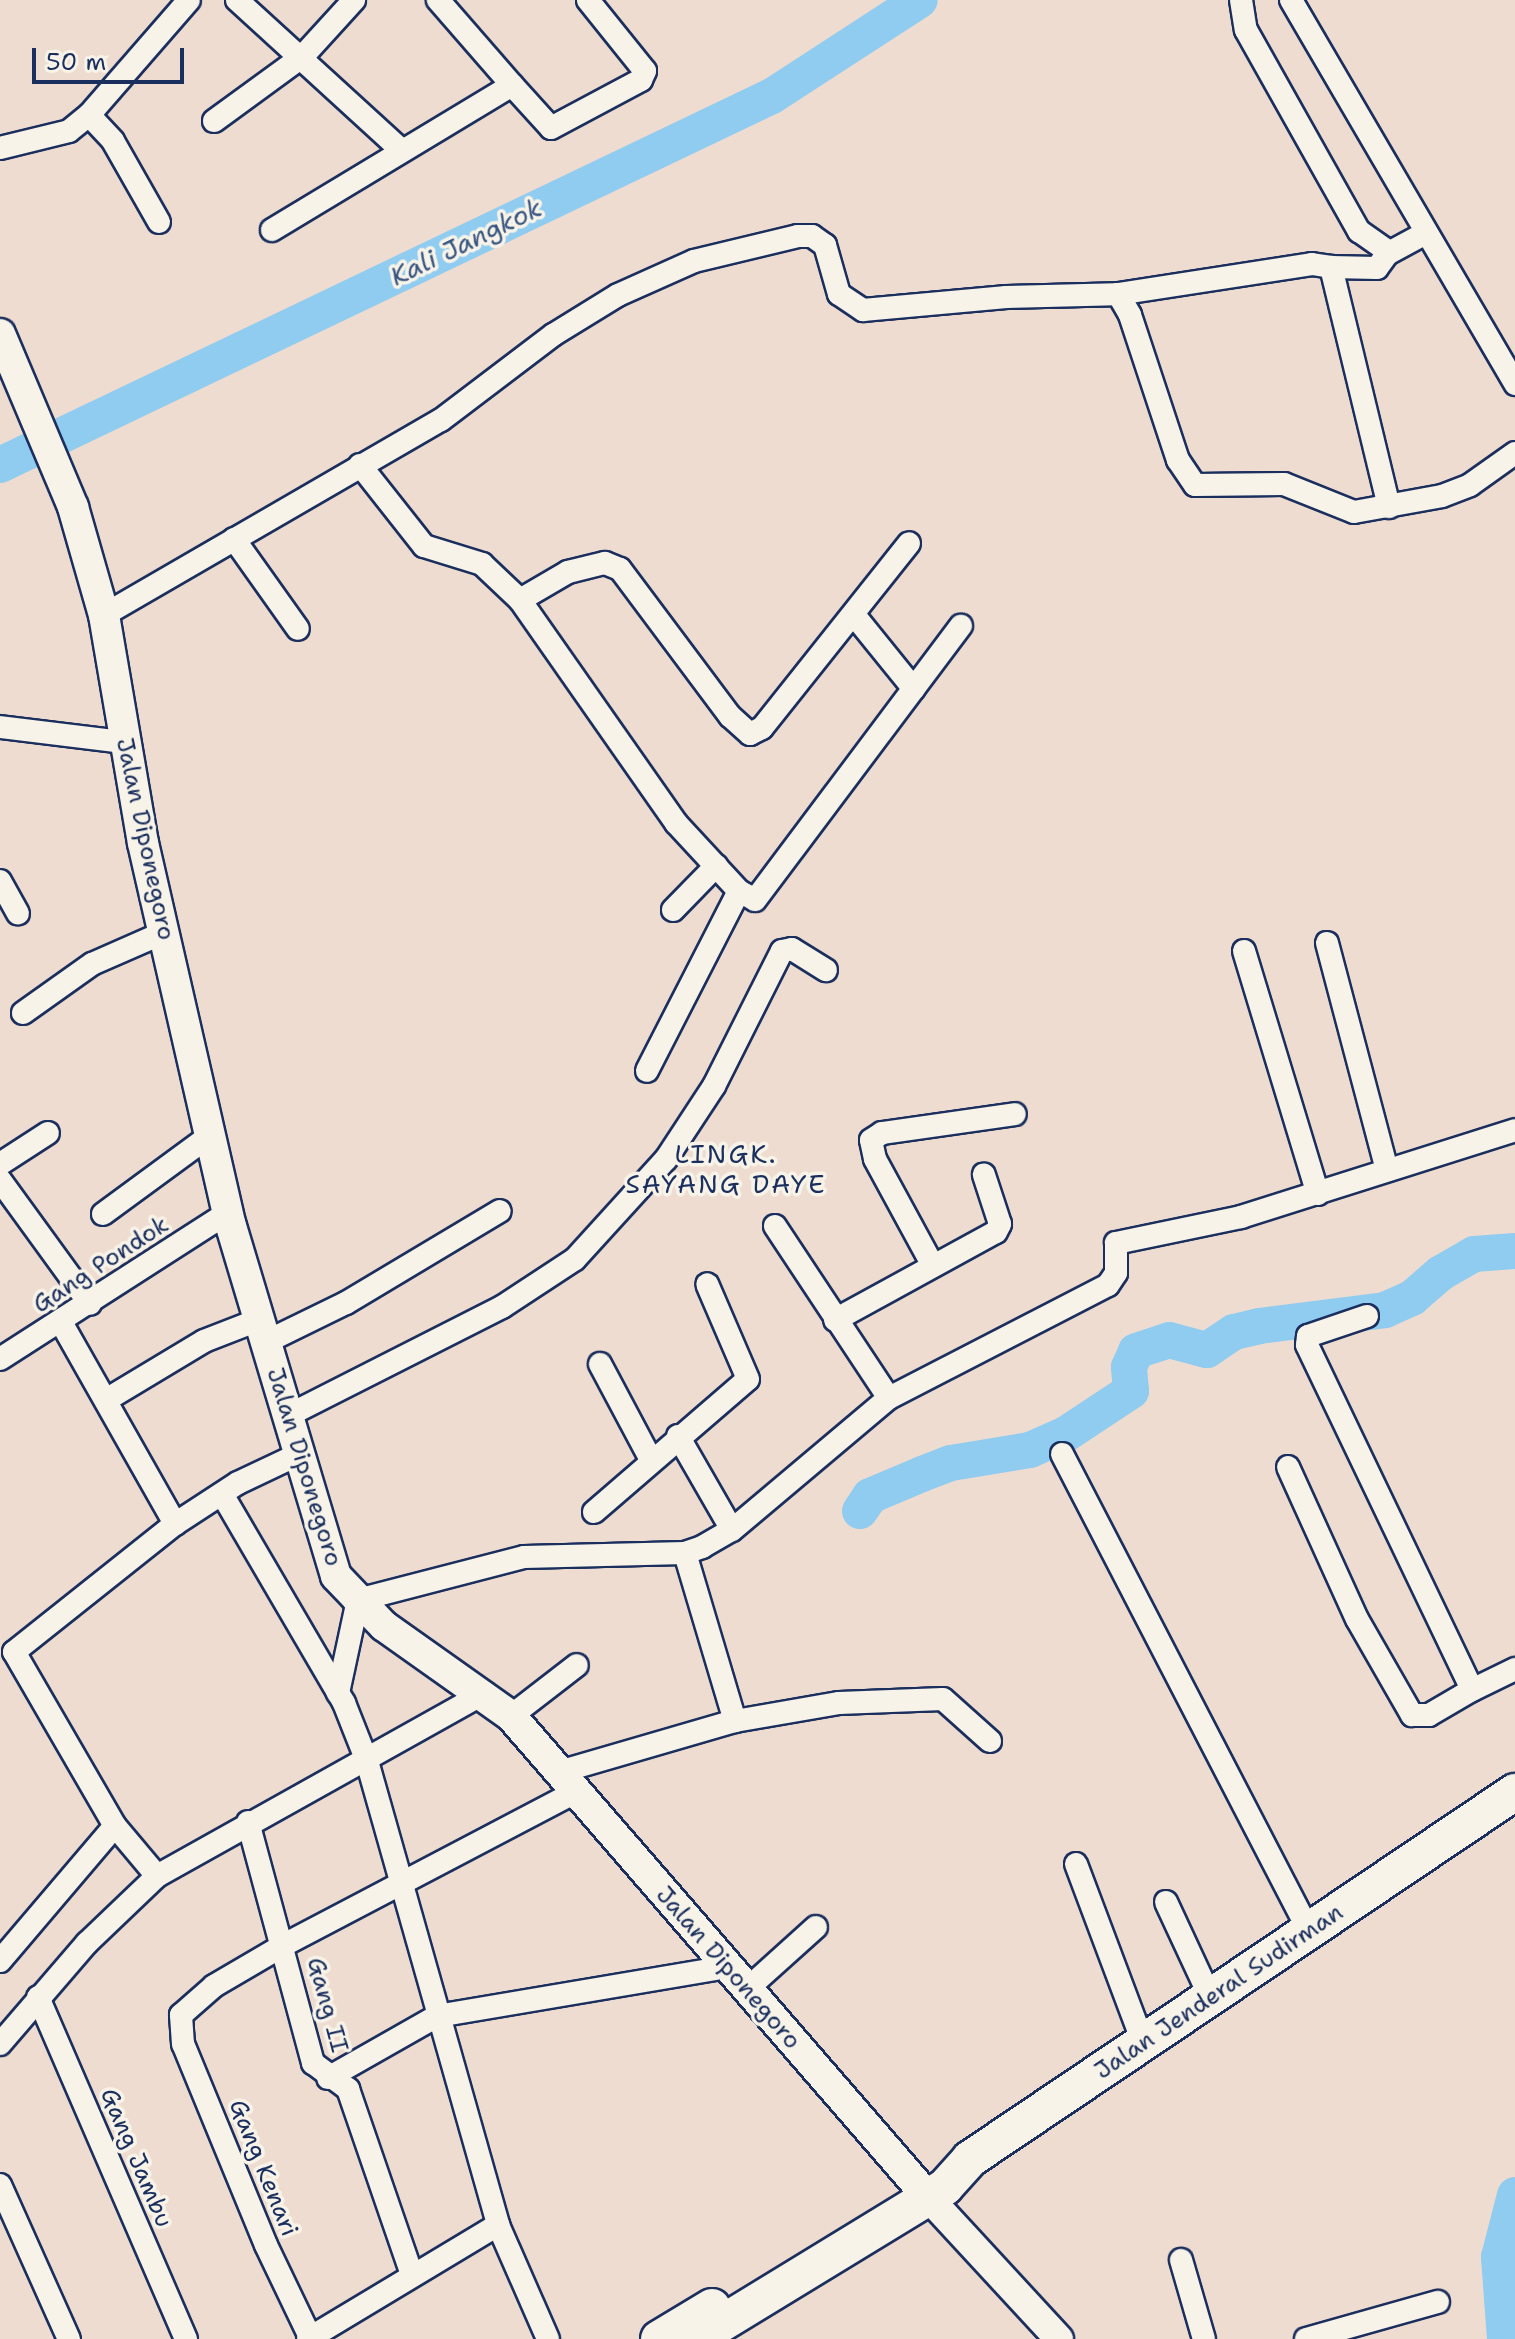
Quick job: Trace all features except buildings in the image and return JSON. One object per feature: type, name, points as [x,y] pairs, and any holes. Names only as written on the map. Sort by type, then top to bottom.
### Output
[{"type":"highway","name":"Jalan Jenderal Sudirman","points":[[922,2190],[956,2178],[970,2159],[1515,1792]]},
{"type":"highway","points":[[659,2339],[922,2190]]},
{"type":"highway","points":[[696,2339],[922,2190]]},
{"type":"main road","name":"Jalan Diponegoro","points":[[0,334],[58,473],[104,615],[123,742],[229,1212],[331,1565],[364,1610],[484,1693],[511,1716],[922,2190]]},
{"type":"street","points":[[0,148],[69,131],[89,115],[189,0]]},
{"type":"street","points":[[237,0],[303,56],[400,149]]},
{"type":"street","points":[[214,121],[303,56],[354,0]]},
{"type":"street","points":[[438,0],[546,126],[569,122],[645,74],[588,0]]},
{"type":"street","points":[[1241,0],[1246,30],[1359,231],[1389,252]]},
{"type":"street","points":[[1291,0],[1424,234],[1515,384]]},
{"type":"street","points":[[272,230],[400,149],[512,85]]},
{"type":"street","points":[[89,115],[113,141],[159,222]]},
{"type":"street","points":[[104,615],[441,420],[553,335],[618,295],[743,246],[798,236],[820,239],[839,294],[863,310],[1006,297],[1118,294],[1321,266],[1377,268],[1389,252],[1424,234]]},
{"type":"street","points":[[1321,266],[1389,507]]},
{"type":"street","points":[[1118,294],[1130,315],[1186,478],[1205,486],[1284,484],[1354,512],[1389,507],[1470,485],[1515,453]]},
{"type":"street","points":[[360,465],[424,546],[472,558],[520,600],[676,823],[739,891],[755,900],[961,626]]},
{"type":"street","points":[[234,539],[298,629]]},
{"type":"street","points":[[520,600],[568,572],[605,563],[620,569],[730,716],[750,734],[762,728],[909,543]]},
{"type":"street","points":[[854,615],[914,689]]},
{"type":"street","points":[[0,727],[123,742]]},
{"type":"street","points":[[673,910],[716,866]]},
{"type":"street","points":[[0,881],[18,913]]},
{"type":"street","points":[[647,1071],[739,891]]},
{"type":"street","points":[[23,1013],[92,964],[165,932]]},
{"type":"street","points":[[1327,943],[1387,1170]]},
{"type":"street","points":[[289,1415],[515,1300],[575,1259],[645,1188],[672,1150],[714,1086],[782,951],[792,949],[826,970]]},
{"type":"street","points":[[1244,951],[1318,1194]]},
{"type":"street","points":[[932,1264],[875,1159],[871,1140],[882,1133],[1015,1114]]},
{"type":"street","points":[[338,1693],[364,1610],[554,1553],[685,1553],[732,1530],[889,1398],[1108,1285],[1116,1273],[1112,1247],[1120,1241],[1241,1217],[1515,1130]]},
{"type":"street","points":[[0,1164],[48,1133]]},
{"type":"street","points":[[103,1214],[212,1134]]},
{"type":"street","points":[[835,1320],[998,1228],[984,1175]]},
{"type":"street","points":[[0,1180],[90,1304]]},
{"type":"street","points":[[106,1400],[204,1341],[262,1331],[346,1303],[500,1211]]},
{"type":"street","name":"Gang Pondok","points":[[0,1359],[62,1324],[229,1212]]},
{"type":"street","points":[[775,1226],[889,1398]]},
{"type":"street","points":[[594,1512],[678,1436],[748,1379],[707,1284]]},
{"type":"street","points":[[1367,1316],[1308,1336],[1307,1345],[1472,1690]]},
{"type":"street","points":[[62,1324],[175,1524]]},
{"type":"street","points":[[600,1364],[651,1460]]},
{"type":"street","points":[[678,1436],[732,1530]]},
{"type":"street","points":[[157,1876],[118,1831],[14,1652],[175,1524],[222,1494],[299,1454]]},
{"type":"street","points":[[1062,1454],[1309,1931]]},
{"type":"street","points":[[1288,1467],[1357,1619],[1412,1715],[1429,1715],[1515,1669]]},
{"type":"street","points":[[222,1494],[338,1693],[367,1761],[498,2225],[548,2339]]},
{"type":"street","points":[[685,1553],[735,1721]]},
{"type":"street","points":[[511,1716],[577,1665]]},
{"type":"street","points":[[0,2044],[38,1997],[157,1876],[248,1822],[367,1761],[484,1693]]},
{"type":"street","points":[[284,1945],[400,1883],[568,1781],[735,1721],[839,1703],[943,1699],[990,1741]]},
{"type":"street","name":"Gang II","points":[[248,1822],[284,1945],[313,2063],[328,2078],[348,2089],[412,2275]]},
{"type":"street","points":[[0,1961],[118,1831]]},
{"type":"street","points":[[1076,1864],[1143,2042]]},
{"type":"street","points":[[1166,1902],[1210,1997]]},
{"type":"street","points":[[746,1990],[816,1927]]},
{"type":"street","name":"Gang Kenari","points":[[284,1945],[214,1986],[181,2015],[183,2044],[266,2245],[310,2338]]},
{"type":"street","points":[[328,2078],[437,2016],[726,1967]]},
{"type":"street","name":"Gang Jambu","points":[[38,1997],[186,2339]]},
{"type":"street","points":[[0,2185],[69,2339]]},
{"type":"street","name":"Jalan Diponegoro","points":[[922,2190],[1059,2339]]},
{"type":"street","points":[[310,2338],[498,2225]]},
{"type":"street","points":[[1181,2260],[1204,2339]]},
{"type":"street","points":[[1306,2339],[1438,2302]]},
{"type":"waterway","name":"Kali Jangkok","points":[[0,465],[772,96],[920,0]]},
{"type":"waterway","points":[[860,1511],[870,1496],[951,1463],[1030,1450],[1066,1434],[1131,1391],[1129,1367],[1136,1351],[1169,1340],[1207,1350],[1234,1332],[1259,1326],[1385,1310],[1412,1298],[1441,1273],[1474,1254],[1515,1251]]},
{"type":"waterway","points":[[1505,2339],[1499,2257],[1515,2195]]},
{"type":"district","name":"LINGK. SAYANG DAYE","points":[[726,1169]]}]
